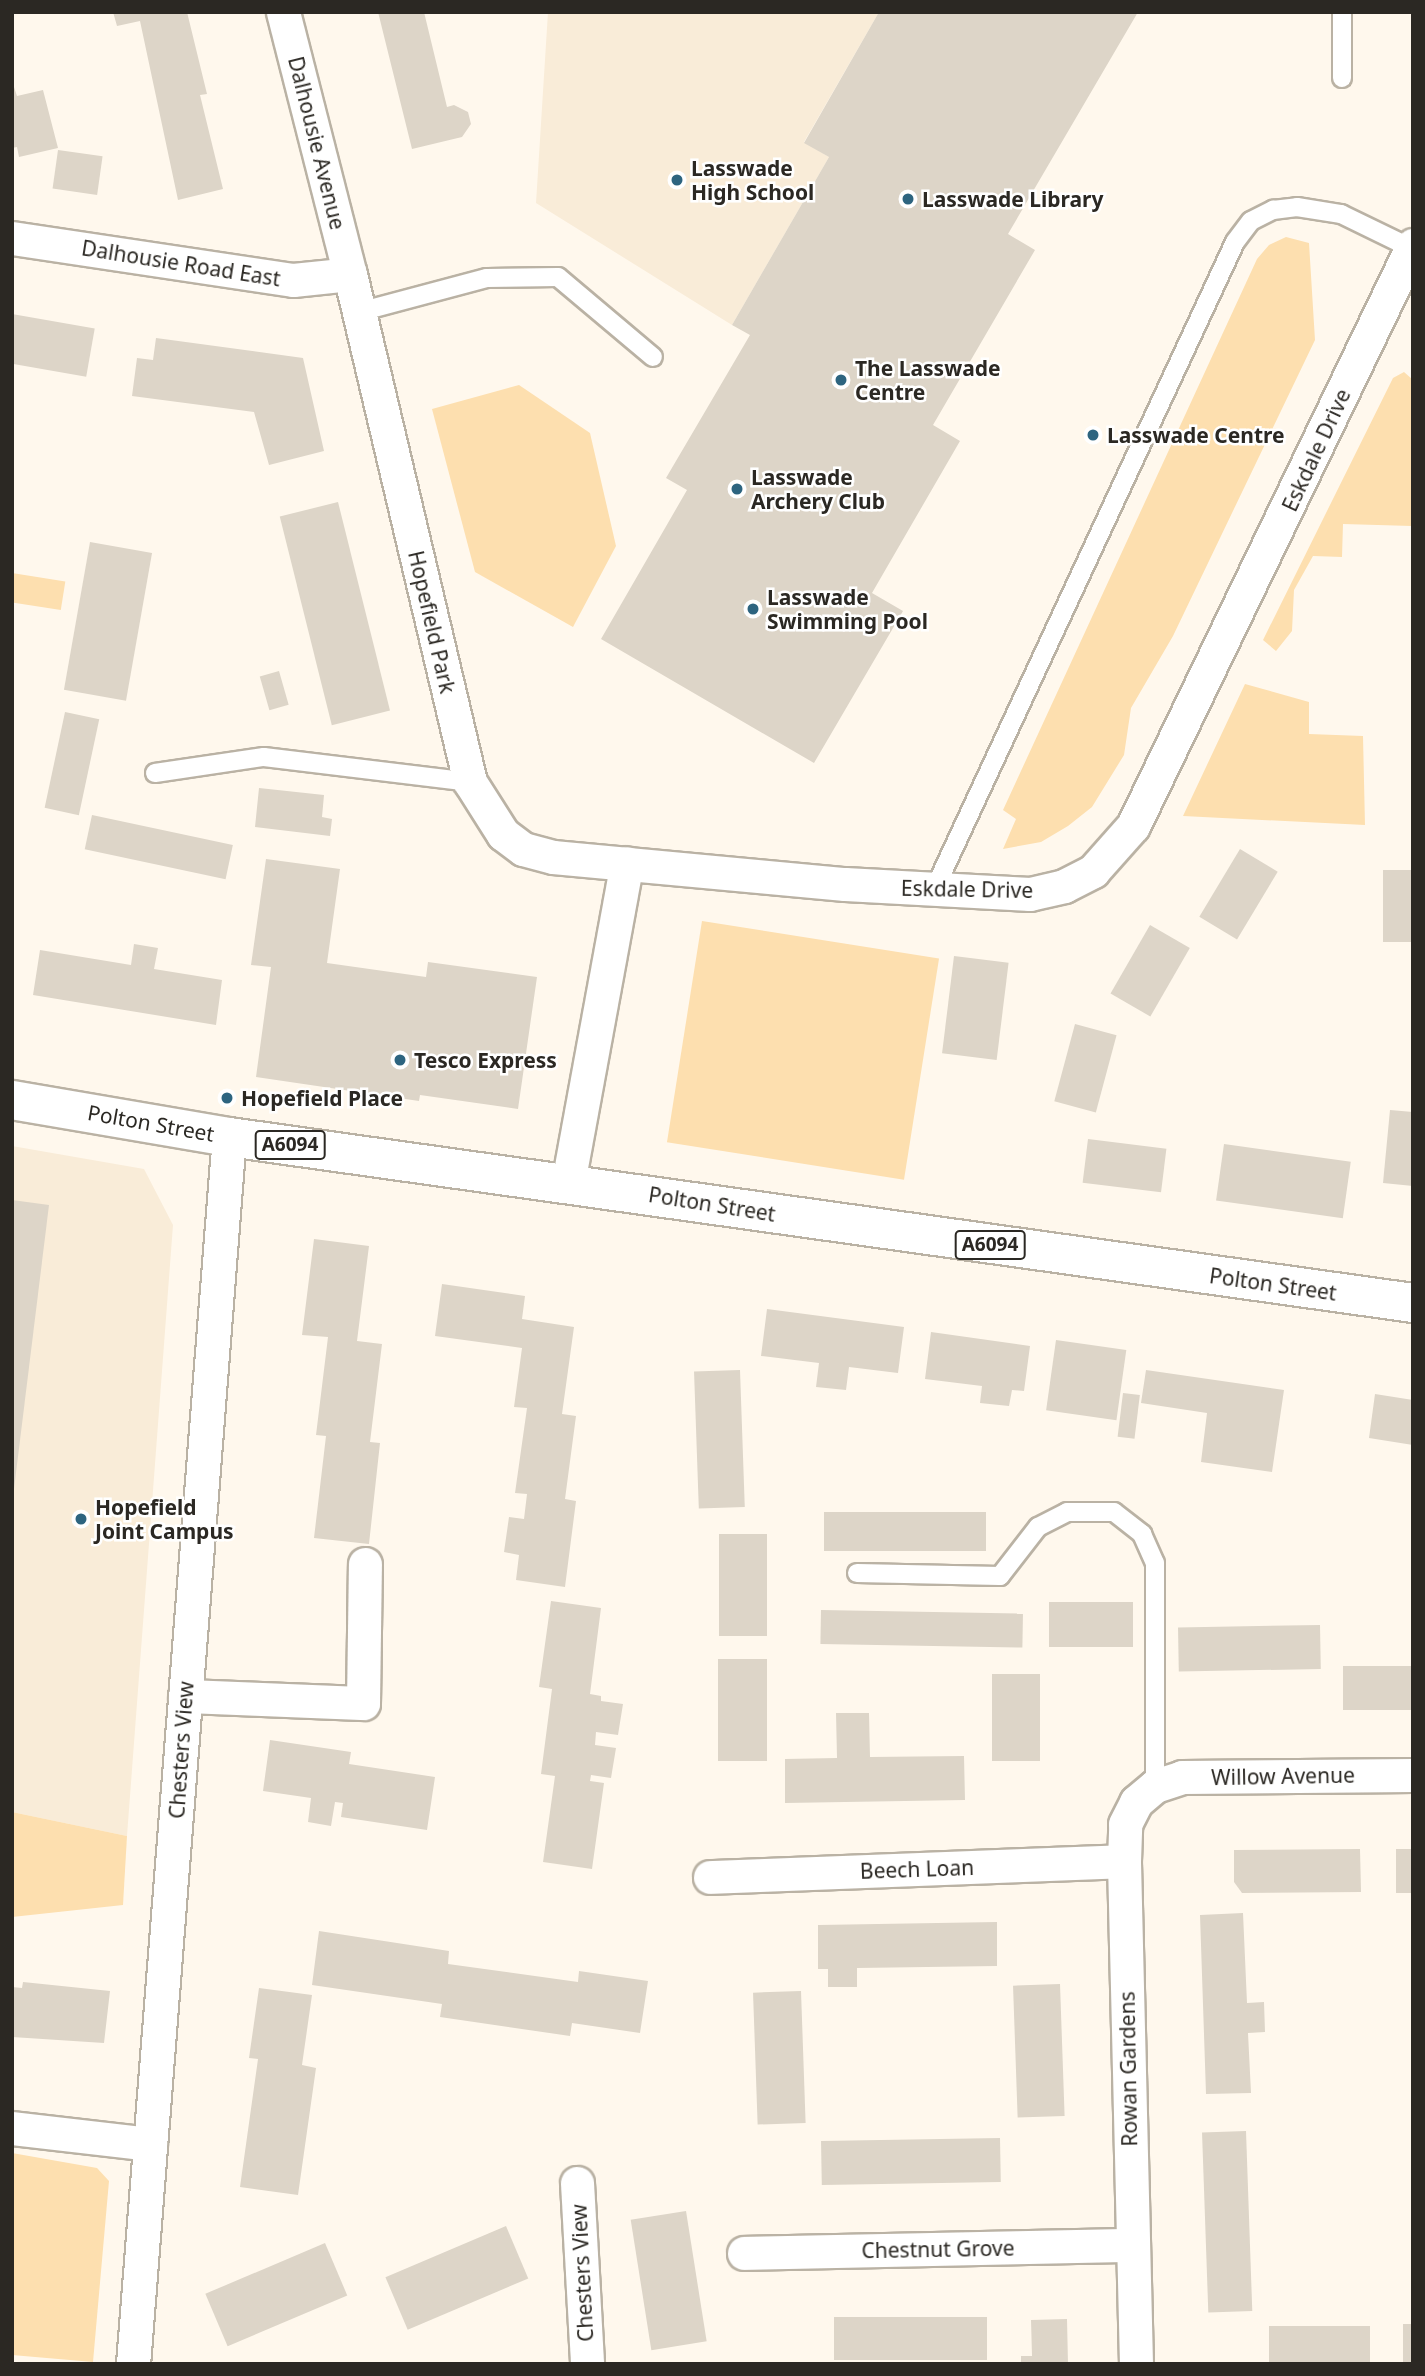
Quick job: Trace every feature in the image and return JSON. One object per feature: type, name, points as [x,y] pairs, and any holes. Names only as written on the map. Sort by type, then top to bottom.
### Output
[{"type":"main road","name":"Polton Street","points":[[12,1100],[229,1137],[1413,1303]]},
{"type":"street","name":"Dalhousie Avenue","points":[[283,12],[350,274]]},
{"type":"street","name":"Dalhousie Road East","points":[[12,238],[293,280],[350,274]]},
{"type":"street","name":"Eskdale Drive","points":[[627,863],[934,890],[1031,894],[1064,886],[1093,871],[1118,848],[1133,826],[1229,633],[1412,247]]},
{"type":"street","name":"Hopefield Park","points":[[350,274],[470,782],[503,834],[523,849],[553,857],[627,863]]},
{"type":"street","points":[[568,1183],[627,863]]},
{"type":"street","name":"Chesters View","points":[[133,2364],[229,1137]]},
{"type":"street","points":[[185,1696],[363,1703],[365,1564]]},
{"type":"street","name":"Willow Avenue","points":[[1155,1786],[1182,1777],[1413,1775]]},
{"type":"street","name":"Rowan Gardens","points":[[1136,2364],[1125,1824],[1136,1802],[1155,1786]]},
{"type":"street","name":"Beech Loan","points":[[710,1877],[1124,1861]]},
{"type":"street","points":[[12,2129],[150,2144]]},
{"type":"street","name":"Chesters View","points":[[577,2183],[587,2364]]},
{"type":"street","name":"Chestnut Grove","points":[[744,2253],[1132,2245]]},
{"type":"lane","points":[[1342,12],[1342,78]]},
{"type":"lane","points":[[934,890],[1235,242],[1251,221],[1273,210],[1297,207],[1341,214],[1412,247]]},
{"type":"lane","points":[[359,312],[487,278],[558,277],[653,357]]},
{"type":"lane","points":[[155,774],[264,757],[470,782]]},
{"type":"lane","points":[[857,1573],[1000,1576],[1038,1527],[1068,1512],[1114,1512],[1142,1534],[1155,1563],[1155,1786]]},
{"type":"shaded area","name":"Lasswade High School","points":[[548,12],[879,12],[804,142],[829,157],[732,325],[536,203]]},
{"type":"shaded area","points":[[1286,237],[1309,243],[1315,340],[1173,636],[1131,708],[1124,755],[1092,807],[1068,826],[1041,842],[1003,849],[1016,819],[1003,810],[1257,259],[1269,245]]},
{"type":"shaded area","points":[[1404,372],[1412,379],[1412,526],[1343,524],[1342,557],[1313,556],[1294,590],[1292,631],[1276,651],[1263,640],[1393,378]]},
{"type":"shaded area","points":[[519,385],[590,433],[616,546],[573,627],[475,572],[432,409]]},
{"type":"shaded area","points":[[12,573],[65,581],[61,610],[12,602]]},
{"type":"shaded area","points":[[1245,684],[1309,702],[1309,734],[1363,736],[1365,825],[1183,816]]},
{"type":"shaded area","points":[[702,921],[939,959],[904,1180],[667,1142]]},
{"type":"shaded area","name":"Hopefield Joint Campus","points":[[12,1146],[144,1169],[173,1225],[127,1836],[12,1812]]},
{"type":"shaded area","points":[[12,1812],[127,1836],[123,1905],[12,1917]]},
{"type":"shaded area","points":[[12,2153],[97,2168],[109,2181],[93,2362],[12,2355]]},
{"type":"building","points":[[113,12],[187,12],[207,94],[200,95],[223,189],[178,200],[140,21],[117,26]]},
{"type":"building","points":[[378,12],[424,12],[447,107],[454,105],[468,112],[471,124],[462,137],[412,149]]},
{"type":"building","name":"The Lasswade Centre","points":[[879,12],[1138,12],[1008,234],[1035,250],[933,425],[960,441],[872,593],[903,611],[814,763],[601,639],[687,490],[666,478],[750,335],[732,325],[829,157],[804,143]]},
{"type":"building","points":[[12,81],[17,96],[43,90],[58,148],[19,157],[17,147],[12,148]]},
{"type":"building","points":[[58,150],[103,156],[97,195],[53,189]]},
{"type":"building","points":[[12,314],[95,329],[86,377],[12,364]]},
{"type":"building","points":[[156,338],[303,358],[324,451],[269,465],[254,412],[132,396],[137,358],[153,360]]},
{"type":"building","points":[[338,502],[390,711],[332,725],[280,517]]},
{"type":"building","points":[[90,542],[152,553],[126,701],[64,690]]},
{"type":"building","points":[[279,671],[289,705],[269,710],[260,677]]},
{"type":"building","points":[[65,712],[99,719],[79,815],[45,808]]},
{"type":"building","points":[[259,788],[324,795],[322,817],[332,819],[330,836],[255,827]]},
{"type":"building","points":[[92,815],[233,845],[226,879],[85,849]]},
{"type":"building","points":[[1240,849],[1278,872],[1237,939],[1199,917]]},
{"type":"building","points":[[266,859],[340,869],[327,963],[426,977],[428,962],[537,977],[518,1109],[420,1095],[419,1101],[256,1077],[271,967],[251,965]]},
{"type":"building","points":[[1383,870],[1413,870],[1413,942],[1383,942]]},
{"type":"building","points":[[1150,925],[1190,948],[1150,1016],[1110,993]]},
{"type":"building","points":[[134,944],[158,948],[154,969],[222,980],[216,1025],[33,995],[40,950],[131,965]]},
{"type":"building","points":[[954,956],[1009,963],[997,1060],[942,1053]]},
{"type":"building","points":[[1075,1024],[1117,1035],[1096,1112],[1054,1101]]},
{"type":"building","points":[[1390,1110],[1413,1112],[1413,1186],[1383,1183]]},
{"type":"building","points":[[1088,1139],[1166,1149],[1161,1192],[1083,1183]]},
{"type":"building","points":[[1224,1144],[1351,1162],[1343,1218],[1216,1200]]},
{"type":"building","points":[[12,1200],[49,1205],[14,1489],[12,1489]]},
{"type":"building","points":[[314,1239],[369,1246],[357,1341],[382,1344],[370,1442],[380,1443],[369,1544],[314,1538],[326,1436],[316,1435],[328,1337],[302,1335]]},
{"type":"building","points":[[442,1284],[525,1296],[522,1319],[574,1327],[562,1414],[576,1416],[565,1499],[576,1501],[565,1587],[516,1580],[519,1555],[504,1552],[509,1517],[524,1519],[527,1494],[515,1493],[527,1408],[514,1407],[522,1348],[435,1336]]},
{"type":"building","points":[[767,1309],[904,1327],[898,1373],[849,1367],[846,1390],[816,1387],[819,1363],[761,1356]]},
{"type":"building","points":[[931,1332],[1030,1346],[1024,1391],[1012,1390],[1009,1406],[980,1403],[982,1386],[925,1379]]},
{"type":"building","points":[[1056,1340],[1126,1350],[1116,1420],[1046,1410]]},
{"type":"building","points":[[740,1370],[745,1507],[699,1509],[694,1372]]},
{"type":"building","points":[[1146,1370],[1284,1390],[1272,1472],[1201,1462],[1207,1413],[1141,1403]]},
{"type":"building","points":[[1123,1393],[1140,1395],[1135,1439],[1118,1437]]},
{"type":"building","points":[[1375,1394],[1413,1400],[1413,1445],[1369,1438]]},
{"type":"building","points":[[824,1512],[986,1512],[986,1551],[824,1551]]},
{"type":"building","points":[[719,1534],[767,1534],[767,1636],[719,1636]]},
{"type":"building","points":[[551,1601],[601,1608],[590,1694],[601,1696],[601,1701],[623,1704],[618,1735],[596,1732],[595,1745],[616,1748],[611,1778],[591,1775],[590,1781],[604,1783],[592,1869],[543,1862],[555,1776],[541,1774],[552,1689],[539,1687]]},
{"type":"building","points":[[1049,1602],[1133,1602],[1133,1647],[1049,1647]]},
{"type":"building","points":[[821,1610],[1023,1614],[1022,1648],[820,1644]]},
{"type":"building","points":[[1320,1625],[1321,1669],[1179,1671],[1178,1627]]},
{"type":"building","points":[[718,1659],[767,1659],[767,1761],[718,1761]]},
{"type":"building","points":[[1343,1666],[1413,1666],[1413,1710],[1343,1710]]},
{"type":"building","points":[[992,1674],[1040,1674],[1040,1761],[992,1761]]},
{"type":"building","points":[[836,1713],[869,1713],[870,1757],[964,1756],[965,1800],[785,1803],[785,1759],[837,1758]]},
{"type":"building","points":[[270,1740],[351,1752],[349,1764],[435,1777],[427,1830],[341,1817],[343,1803],[335,1802],[331,1826],[308,1822],[311,1798],[263,1791]]},
{"type":"building","points":[[1360,1849],[1361,1892],[1242,1893],[1234,1882],[1234,1850]]},
{"type":"building","points":[[1396,1849],[1413,1849],[1413,1893],[1396,1893]]},
{"type":"building","points":[[1243,1913],[1247,2003],[1264,2002],[1265,2032],[1248,2033],[1251,2093],[1206,2094],[1200,1915]]},
{"type":"building","points":[[997,1922],[997,1966],[857,1968],[857,1987],[828,1987],[828,1969],[818,1969],[818,1925]]},
{"type":"building","points":[[319,1931],[449,1951],[448,1964],[578,1982],[579,1971],[648,1981],[640,2033],[572,2023],[570,2036],[440,2017],[442,2004],[312,1985]]},
{"type":"building","points":[[23,1982],[110,1991],[104,2043],[12,2037],[12,1987],[22,1988]]},
{"type":"building","points":[[1060,1984],[1065,2116],[1018,2118],[1013,1986]]},
{"type":"building","points":[[259,1988],[312,1995],[302,2065],[316,2068],[298,2195],[240,2187],[258,2059],[249,2058]]},
{"type":"building","points":[[801,1991],[806,2123],[758,2125],[753,1993]]},
{"type":"building","points":[[1246,2131],[1252,2311],[1208,2312],[1202,2133]]},
{"type":"building","points":[[1000,2138],[1001,2182],[822,2185],[821,2141]]},
{"type":"building","points":[[686,2211],[707,2341],[651,2350],[631,2220]]},
{"type":"building","points":[[506,2226],[528,2278],[408,2330],[385,2277]]},
{"type":"building","points":[[325,2243],[347,2295],[228,2346],[205,2294]]},
{"type":"building","points":[[834,2317],[987,2317],[987,2360],[834,2360]]},
{"type":"building","points":[[1067,2319],[1068,2364],[1021,2364],[1021,2356],[1032,2356],[1031,2320]]},
{"type":"building","points":[[1403,2324],[1413,2324],[1413,2364],[1403,2364]]},
{"type":"building","points":[[1269,2326],[1370,2326],[1370,2364],[1269,2364]]},
{"type":"place","name":"Lasswade High School","points":[[677,180]]},
{"type":"place","name":"Lasswade Library","points":[[908,199]]},
{"type":"place","name":"The Lasswade Centre","points":[[841,380]]},
{"type":"place","name":"Lasswade Centre","points":[[1093,435]]},
{"type":"place","name":"Lasswade Archery Club","points":[[737,489]]},
{"type":"place","name":"Lasswade Swimming Pool","points":[[753,609]]},
{"type":"place","name":"Tesco Express","points":[[400,1060]]},
{"type":"place","name":"Hopefield Place","points":[[227,1098]]},
{"type":"place","name":"Hopefield Joint Campus","points":[[81,1519]]}]
